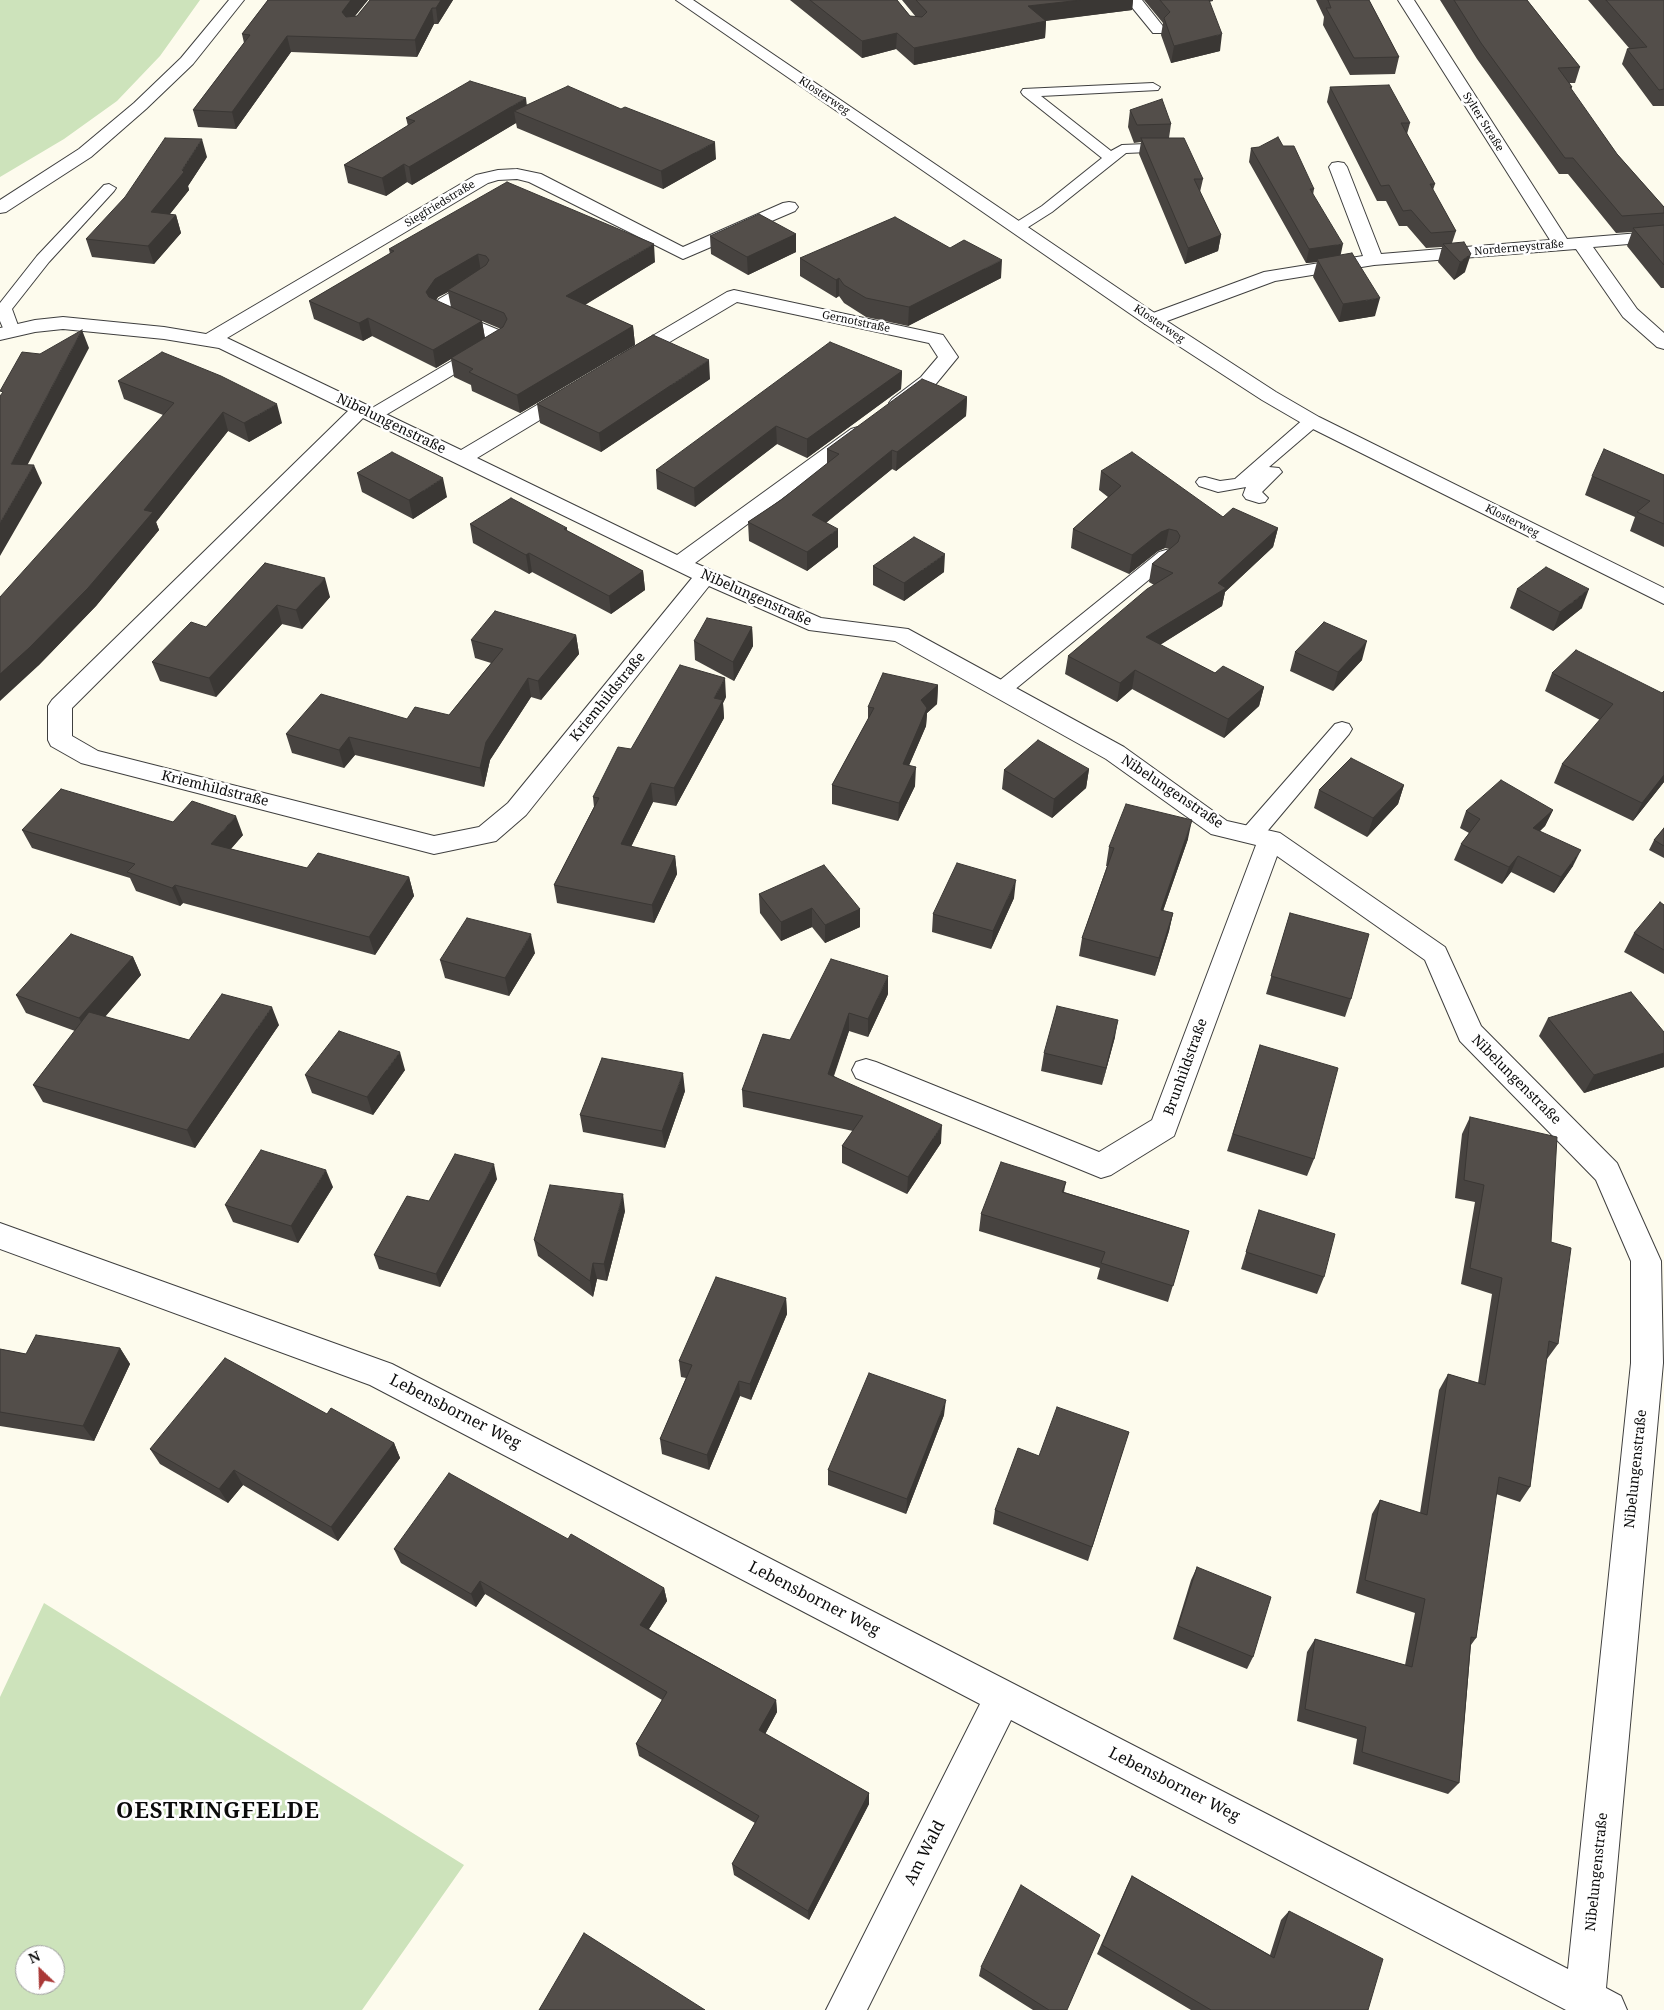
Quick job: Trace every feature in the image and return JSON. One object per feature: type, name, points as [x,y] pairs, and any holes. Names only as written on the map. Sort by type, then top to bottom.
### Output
[{"type":"street","points":[[0,208],[85,153],[140,106],[187,61],[237,0]]},
{"type":"street","name":"Klosterweg","points":[[683,0],[1152,320],[1269,396],[1319,424],[1664,597]]},
{"type":"street","points":[[1134,0],[1158,30]]},
{"type":"street","name":"Sylter Straße","points":[[1406,0],[1561,244]]},
{"type":"street","points":[[1338,167],[1374,260]]},
{"type":"street","name":"Siegfriedstraße","points":[[211,339],[482,179],[498,175],[517,174],[535,178],[683,254],[789,207]]},
{"type":"street","name":"Norderneystraße","points":[[1152,320],[1271,276],[1374,260],[1664,236]]},
{"type":"street","points":[[1580,242],[1630,313],[1664,343]]},
{"type":"street","name":"Gernotstraße","points":[[614,367],[734,296],[936,339],[948,357],[928,381],[679,564]]},
{"type":"street","name":"Nibelungenstraße","points":[[6,332],[63,323],[211,339],[224,343],[679,564],[817,625],[900,634],[1115,753],[1220,828],[1261,837],[1436,954],[1470,1033],[1607,1172],[1646,1261],[1646,1363],[1596,2004]]},
{"type":"street","points":[[460,459],[588,383]]},
{"type":"street","name":"Kriemhildstraße","points":[[367,412],[60,706],[60,740],[90,757],[434,845],[487,835],[517,809],[706,576]]},
{"type":"street","name":"Brunhildstraße","points":[[866,1070],[1101,1166],[1164,1128],[1261,837]]},
{"type":"street","name":"Lebensborner Weg","points":[[0,1236],[381,1374],[1596,2004]]},
{"type":"street","name":"Am Wald","points":[[846,2010],[1003,1697]]},
{"type":"lane","points":[[1110,157],[1028,92],[1153,87]]},
{"type":"lane","points":[[1017,228],[1047,209],[1122,149],[1172,147]]},
{"type":"lane","points":[[6,332],[4,309],[43,259],[110,188]]},
{"type":"lane","points":[[367,412],[499,340],[500,337],[477,329],[439,310],[445,302],[482,279]]},
{"type":"lane","points":[[1205,482],[1218,487],[1241,483],[1319,424]]},
{"type":"lane","points":[[1259,498],[1252,495],[1254,490],[1319,424]]},
{"type":"lane","points":[[1001,690],[1166,556]]},
{"type":"lane","points":[[1261,837],[1342,729]]},
{"type":"green space","points":[[0,0],[200,0],[160,56],[117,101],[64,139],[0,177]]},
{"type":"green space","points":[[44,1603],[464,1865],[362,2010],[0,2010],[0,1697]]},
{"type":"building","points":[[268,0],[351,0],[342,12],[346,17],[357,16],[370,0],[441,0],[436,8],[432,8],[415,40],[287,36],[232,112],[193,110],[250,35],[242,34]]},
{"type":"building","points":[[810,0],[897,0],[910,16],[922,17],[927,12],[916,0],[1081,0],[1028,6],[1046,21],[914,48],[897,33],[862,41]]},
{"type":"building","points":[[1160,0],[1209,0],[1222,34],[1174,46],[1164,18],[1170,12]]},
{"type":"building","points":[[1328,0],[1369,0],[1399,57],[1354,58],[1326,8],[1331,8]]},
{"type":"building","points":[[1454,0],[1527,0],[1580,67],[1558,68],[1572,87],[1570,87],[1617,154],[1664,207],[1664,213],[1622,216],[1573,158],[1565,158],[1481,43]]},
{"type":"building","points":[[1606,0],[1664,0],[1664,89],[1659,90],[1627,49],[1647,47]]},
{"type":"building","points":[[470,81],[526,98],[409,167],[404,164],[382,178],[344,165],[415,121],[406,118]]},
{"type":"building","points":[[1389,85],[1410,123],[1401,123],[1435,184],[1430,184],[1456,231],[1431,233],[1411,210],[1403,211],[1389,185],[1381,186],[1330,87]]},
{"type":"building","points":[[568,86],[621,109],[625,107],[715,142],[661,171],[514,111]]},
{"type":"building","points":[[1162,99],[1171,124],[1137,125],[1130,110]]},
{"type":"building","points":[[1278,137],[1283,146],[1294,146],[1314,189],[1310,189],[1343,244],[1309,249],[1251,148],[1259,147]]},
{"type":"building","points":[[165,138],[202,139],[182,170],[184,172],[151,212],[176,215],[148,246],[86,239],[125,197]]},
{"type":"building","points":[[1141,138],[1184,138],[1203,179],[1194,179],[1221,235],[1188,248]]},
{"type":"building","points":[[507,182],[654,244],[566,296],[633,326],[517,395],[469,372],[473,369],[451,358],[503,327],[507,319],[504,313],[448,290],[486,265],[489,260],[486,256],[478,254],[435,279],[426,292],[429,297],[482,321],[433,350],[368,318],[359,323],[309,301],[394,251],[389,249]]},
{"type":"building","points":[[759,214],[796,234],[747,257],[710,236]]},
{"type":"building","points":[[895,217],[950,248],[964,240],[1002,260],[909,307],[866,298],[844,285],[839,278],[836,280],[800,258]]},
{"type":"building","points":[[1664,225],[1664,265],[1633,228]]},
{"type":"building","points":[[1464,242],[1471,254],[1460,262],[1443,244]]},
{"type":"building","points":[[1352,253],[1380,298],[1343,304],[1317,259]]},
{"type":"building","points":[[82,330],[11,464],[34,465],[0,523],[0,396],[3,392],[0,391],[22,352],[40,354]]},
{"type":"building","points":[[653,335],[709,360],[599,433],[537,404]]},
{"type":"building","points":[[830,342],[902,371],[807,439],[776,426],[694,488],[656,470]]},
{"type":"building","points":[[162,352],[221,376],[277,404],[244,423],[223,412],[144,510],[153,512],[88,588],[29,648],[0,674],[0,597],[174,403],[118,381]]},
{"type":"building","points":[[922,379],[967,397],[897,452],[892,450],[812,515],[838,529],[807,552],[748,522],[781,500],[839,454],[827,449]]},
{"type":"building","points":[[1604,449],[1664,475],[1664,524],[1637,512],[1650,501],[1592,476]]},
{"type":"building","points":[[392,452],[443,478],[409,500],[357,473]]},
{"type":"building","points":[[1132,452],[1223,517],[1233,508],[1278,528],[1218,583],[1226,588],[1146,637],[1215,673],[1223,666],[1264,687],[1228,719],[1135,670],[1120,683],[1068,656],[1147,589],[1173,573],[1152,564],[1178,542],[1180,536],[1177,531],[1169,529],[1161,532],[1132,555],[1073,529],[1121,486],[1101,471]]},
{"type":"building","points":[[511,498],[643,571],[609,596],[529,553],[526,555],[470,524]]},
{"type":"building","points":[[914,537],[945,554],[904,583],[873,566]]},
{"type":"building","points":[[265,563],[325,578],[296,610],[277,605],[209,678],[152,662],[191,622],[206,627]]},
{"type":"building","points":[[1546,567],[1589,589],[1560,612],[1517,589]]},
{"type":"building","points":[[495,611],[576,635],[538,681],[528,678],[486,742],[480,768],[349,737],[339,750],[286,734],[321,694],[407,719],[415,707],[449,715],[503,649],[471,640]]},
{"type":"building","points":[[707,618],[752,627],[733,662],[694,641]]},
{"type":"building","points":[[1324,622],[1367,641],[1338,672],[1295,652]]},
{"type":"building","points":[[1576,650],[1662,693],[1664,691],[1664,775],[1642,803],[1562,764],[1613,704],[1552,673]]},
{"type":"building","points":[[680,665],[725,678],[714,698],[723,700],[674,788],[651,783],[621,844],[675,856],[652,905],[554,885],[599,798],[593,797],[618,747],[631,749]]},
{"type":"building","points":[[883,673],[938,685],[921,700],[927,708],[903,764],[916,767],[899,803],[832,785],[874,708],[868,707]]},
{"type":"building","points":[[1038,740],[1089,769],[1054,799],[1004,770]]},
{"type":"building","points":[[1351,758],[1404,785],[1373,818],[1319,790]]},
{"type":"building","points":[[1501,780],[1553,810],[1533,828],[1581,850],[1561,877],[1518,856],[1509,867],[1461,844],[1480,819],[1466,811]]},
{"type":"building","points":[[61,789],[173,822],[192,801],[236,816],[211,844],[307,868],[318,853],[409,877],[369,937],[175,885],[172,888],[127,872],[135,864],[22,830]]},
{"type":"building","points":[[1126,804],[1192,820],[1161,910],[1173,913],[1159,958],[1082,938],[1114,848],[1109,847]]},
{"type":"building","points":[[1664,828],[1664,846],[1654,840]]},
{"type":"building","points":[[957,863],[1016,880],[993,931],[933,914]]},
{"type":"building","points":[[824,865],[860,909],[825,925],[812,908],[781,922],[759,894]]},
{"type":"building","points":[[1660,902],[1664,905],[1664,950],[1634,933]]},
{"type":"building","points":[[1290,913],[1369,934],[1351,999],[1271,976]]},
{"type":"building","points":[[467,918],[531,934],[505,978],[440,960]]},
{"type":"building","points":[[71,934],[133,957],[79,1018],[16,995]]},
{"type":"building","points":[[831,959],[888,976],[868,1019],[849,1013],[828,1074],[942,1125],[908,1177],[842,1146],[863,1116],[742,1090],[763,1034],[790,1040]]},
{"type":"building","points":[[1631,992],[1664,1032],[1664,1053],[1594,1075],[1548,1018]]},
{"type":"building","points":[[222,994],[272,1007],[187,1130],[33,1085],[89,1012],[189,1040]]},
{"type":"building","points":[[1057,1006],[1118,1020],[1106,1068],[1044,1053]]},
{"type":"building","points":[[339,1031],[400,1052],[367,1097],[305,1075]]},
{"type":"building","points":[[1260,1045],[1338,1068],[1314,1159],[1233,1134]]},
{"type":"building","points":[[602,1058],[683,1073],[662,1131],[580,1115]]},
{"type":"building","points":[[1470,1117],[1557,1137],[1551,1242],[1571,1248],[1558,1344],[1549,1341],[1530,1487],[1499,1477],[1476,1638],[1471,1637],[1459,1783],[1362,1752],[1366,1727],[1305,1709],[1315,1639],[1412,1667],[1425,1599],[1365,1580],[1380,1500],[1427,1515],[1448,1374],[1485,1385],[1502,1278],[1470,1268],[1484,1185],[1464,1180]]},
{"type":"building","points":[[261,1150],[326,1170],[291,1226],[225,1205]]},
{"type":"building","points":[[455,1154],[494,1164],[436,1274],[374,1255],[407,1196],[429,1201]]},
{"type":"building","points":[[1001,1162],[1066,1182],[1062,1192],[1189,1231],[1173,1286],[1101,1263],[1105,1252],[981,1214]]},
{"type":"building","points":[[550,1185],[623,1194],[604,1264],[593,1263],[590,1281],[534,1240]]},
{"type":"building","points":[[1259,1210],[1335,1234],[1324,1277],[1246,1252]]},
{"type":"building","points":[[716,1277],[786,1298],[750,1384],[739,1381],[707,1455],[660,1439],[692,1365],[679,1361]]},
{"type":"building","points":[[36,1335],[120,1348],[83,1426],[0,1412],[0,1349],[26,1354]]},
{"type":"building","points":[[225,1358],[327,1414],[331,1408],[394,1443],[331,1527],[234,1470],[219,1489],[150,1449]]},
{"type":"building","points":[[869,1373],[946,1400],[907,1499],[828,1470]]},
{"type":"building","points":[[1057,1407],[1129,1432],[1092,1547],[995,1510],[1018,1448],[1039,1456]]},
{"type":"building","points":[[449,1473],[568,1539],[571,1534],[664,1588],[640,1625],[776,1700],[759,1730],[869,1793],[808,1911],[732,1864],[759,1816],[636,1744],[667,1692],[480,1581],[471,1594],[394,1549]]},
{"type":"building","points":[[1197,1567],[1271,1597],[1253,1657],[1178,1626]]},
{"type":"building","points":[[1132,1876],[1274,1958],[1289,1911],[1383,1959],[1368,2010],[1211,2010],[1102,1945]]},
{"type":"building","points":[[1021,1885],[1100,1935],[1067,2010],[1049,2010],[981,1967]]},
{"type":"building","points":[[584,1933],[705,2010],[539,2010]]},
{"type":"district","name":"OESTRINGFELDE","points":[[218,1812]]}]
